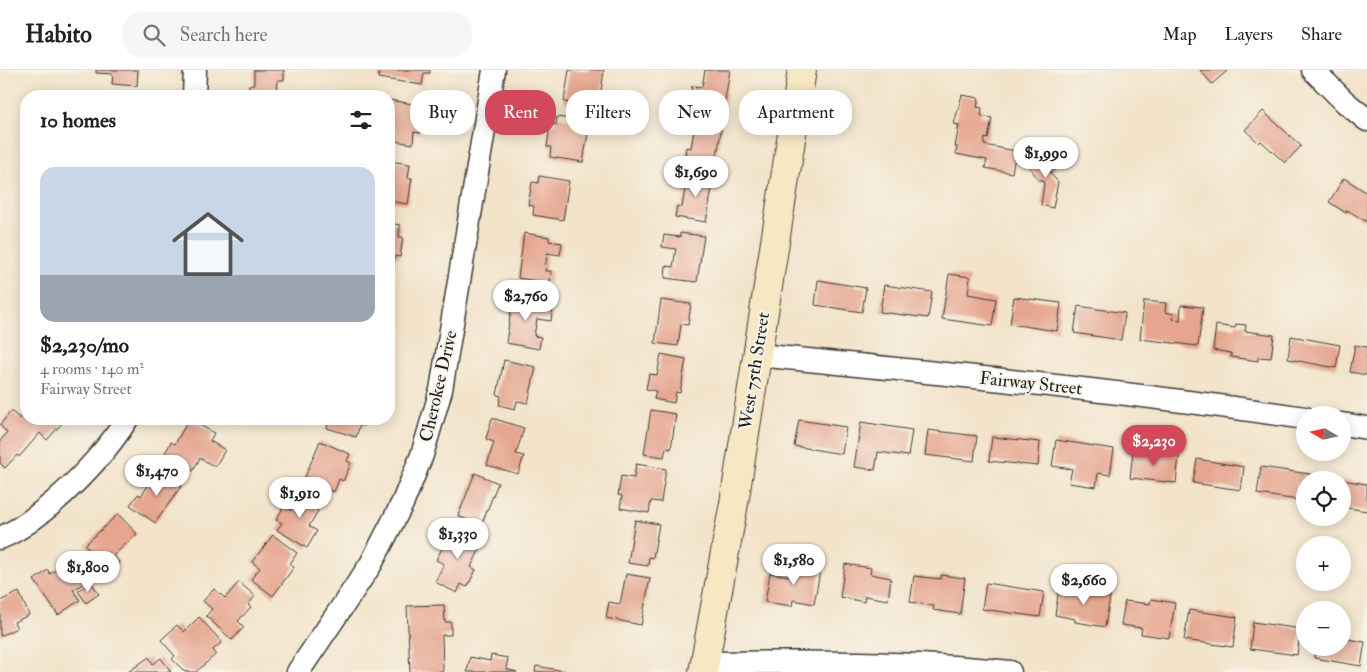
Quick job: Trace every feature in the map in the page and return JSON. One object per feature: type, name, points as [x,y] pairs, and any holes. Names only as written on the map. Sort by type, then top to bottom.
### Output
[{"type":"main road","name":"West 75th Street","points":[[704,667],[731,521],[802,70]]},
{"type":"street","points":[[194,90],[195,70]]},
{"type":"street","name":"Cherokee Drive","points":[[298,672],[371,564],[403,502],[422,455],[441,390],[494,70]]},
{"type":"street","points":[[1313,70],[1345,102],[1367,120]]},
{"type":"street","name":"Fairway Street","points":[[757,356],[1063,386],[1191,401],[1296,417]]},
{"type":"street","points":[[0,538],[34,519],[81,478],[106,449],[123,425]]},
{"type":"street","points":[[1351,425],[1367,428]]},
{"type":"street","points":[[704,667],[851,662],[1010,672]]},
{"type":"building","points":[[96,70],[138,70],[137,86],[112,84],[113,74],[96,73]]},
{"type":"building","points":[[254,70],[284,70],[284,80],[278,80],[277,90],[249,90],[249,85],[254,85]]},
{"type":"building","points":[[380,70],[430,70],[430,73],[424,73],[422,85],[378,78]]},
{"type":"building","points":[[569,70],[604,70],[601,90],[566,90],[566,102],[564,102]]},
{"type":"building","points":[[705,70],[730,70],[727,90],[691,90],[692,86],[702,87]]},
{"type":"building","points":[[1200,70],[1228,70],[1212,84]]},
{"type":"building","points":[[962,95],[979,98],[977,107],[982,108],[981,116],[992,118],[988,139],[985,138],[984,145],[1016,151],[1012,173],[985,168],[987,160],[956,154],[957,147],[955,147],[959,125],[954,124]]},
{"type":"building","points":[[395,101],[410,104],[410,135],[414,135],[413,144],[395,141]]},
{"type":"building","points":[[1263,111],[1301,146],[1285,163],[1261,141],[1259,143],[1245,130]]},
{"type":"building","points":[[557,117],[566,118],[566,135],[588,135],[583,162],[550,157],[551,147],[547,147],[549,135],[556,135]]},
{"type":"building","points":[[693,135],[720,135],[716,162],[685,157],[686,147],[691,148]]},
{"type":"building","points":[[1044,153],[1056,169],[1050,173],[1058,182],[1053,208],[1041,205],[1044,183],[1042,179],[1039,181],[1028,165]]},
{"type":"building","points":[[395,162],[410,164],[408,178],[412,178],[408,204],[395,202]]},
{"type":"building","points":[[688,173],[714,177],[706,222],[675,217],[677,206],[682,207]]},
{"type":"building","points":[[539,176],[569,181],[563,220],[533,215],[534,206],[528,205],[532,182],[538,183]]},
{"type":"building","points":[[1344,178],[1367,193],[1367,222],[1347,210],[1346,213],[1329,202]]},
{"type":"building","points":[[395,224],[400,225],[399,237],[403,237],[400,257],[395,256]]},
{"type":"building","points":[[524,233],[549,237],[549,241],[562,243],[560,255],[547,253],[545,271],[551,271],[550,283],[518,278]]},
{"type":"building","points":[[680,233],[704,236],[697,282],[665,278],[666,266],[673,267],[676,249],[662,247],[664,235],[680,237]]},
{"type":"building","points":[[949,274],[970,277],[968,294],[996,299],[992,326],[942,319]]},
{"type":"building","points":[[818,280],[866,288],[862,312],[815,305]]},
{"type":"building","points":[[884,285],[932,292],[928,318],[880,312]]},
{"type":"building","points":[[513,296],[541,301],[540,306],[553,308],[551,321],[537,319],[534,336],[541,337],[539,349],[506,343]]},
{"type":"building","points":[[1014,297],[1061,303],[1057,331],[1010,324]]},
{"type":"building","points":[[661,300],[691,304],[688,325],[681,324],[678,346],[655,343]]},
{"type":"building","points":[[1144,301],[1166,303],[1165,312],[1174,314],[1173,319],[1180,320],[1181,305],[1203,307],[1198,346],[1140,339]]},
{"type":"building","points":[[1078,306],[1125,313],[1121,340],[1074,333]]},
{"type":"building","points":[[1236,324],[1246,325],[1245,331],[1274,335],[1271,358],[1258,357],[1258,361],[1231,357],[1231,353],[1213,350],[1216,325],[1235,328]]},
{"type":"building","points":[[1291,336],[1340,345],[1336,368],[1288,359]]},
{"type":"building","points":[[1355,345],[1367,347],[1367,375],[1350,372]]},
{"type":"building","points":[[661,354],[686,359],[680,393],[676,392],[674,403],[654,399],[656,391],[646,389],[649,374],[657,375]]},
{"type":"building","points":[[504,360],[536,367],[528,403],[517,401],[515,409],[499,405],[501,396],[497,395]]},
{"type":"building","points":[[651,410],[676,414],[671,449],[666,448],[664,457],[644,454]]},
{"type":"building","points":[[11,411],[20,419],[20,425],[60,425],[47,440],[40,433],[19,457],[17,455],[5,468],[0,463],[0,441],[7,433],[0,425]]},
{"type":"building","points":[[492,418],[524,428],[516,454],[524,456],[518,474],[487,465],[494,442],[486,439]]},
{"type":"building","points":[[799,420],[846,427],[842,454],[794,446]]},
{"type":"building","points":[[861,422],[912,430],[908,456],[878,452],[875,470],[854,467]]},
{"type":"building","points":[[186,425],[200,425],[214,433],[210,441],[225,450],[215,467],[200,458],[193,471],[164,455],[171,442],[175,444]]},
{"type":"building","points":[[328,425],[360,425],[356,437],[327,428]]},
{"type":"building","points":[[928,430],[977,436],[974,461],[925,455]]},
{"type":"building","points":[[992,437],[1040,442],[1038,466],[989,461]]},
{"type":"building","points":[[1056,440],[1114,449],[1110,475],[1098,473],[1096,487],[1069,483],[1072,469],[1052,466]]},
{"type":"building","points":[[320,441],[350,454],[347,461],[351,463],[343,481],[339,479],[334,492],[304,479]]},
{"type":"building","points":[[1133,451],[1179,456],[1176,483],[1130,478]]},
{"type":"building","points":[[1197,459],[1244,467],[1241,490],[1193,483]]},
{"type":"building","points":[[636,464],[666,469],[661,502],[651,501],[649,513],[620,508],[622,496],[618,495],[621,476],[634,478]]},
{"type":"building","points":[[1261,467],[1296,472],[1296,500],[1257,494]]},
{"type":"building","points":[[162,470],[182,485],[155,523],[130,505],[138,494],[141,496],[152,480],[154,482]]},
{"type":"building","points":[[475,473],[498,483],[481,526],[458,516]]},
{"type":"building","points":[[1351,481],[1367,484],[1367,511],[1351,508]]},
{"type":"building","points":[[303,489],[322,500],[309,526],[317,531],[307,548],[277,530],[282,523],[276,520],[284,506],[291,510]]},
{"type":"building","points":[[118,514],[137,534],[113,556],[119,562],[109,571],[85,545]]},
{"type":"building","points":[[635,520],[659,524],[653,558],[649,557],[648,566],[628,563]]},
{"type":"building","points":[[453,528],[483,543],[471,567],[476,570],[467,587],[461,584],[457,593],[435,582],[444,564],[436,560]]},
{"type":"building","points":[[273,535],[297,553],[290,564],[294,567],[273,596],[251,579],[260,568],[252,562]]},
{"type":"building","points":[[71,560],[86,582],[73,590],[80,600],[58,615],[34,580],[48,570],[50,574]]},
{"type":"building","points":[[798,562],[821,566],[814,604],[793,600],[792,606],[765,602],[770,573],[796,577]]},
{"type":"building","points":[[845,564],[871,568],[870,574],[891,578],[888,600],[865,596],[864,602],[840,597]]},
{"type":"building","points":[[626,574],[650,578],[641,625],[606,618],[609,602],[620,604]]},
{"type":"building","points":[[941,575],[965,578],[960,614],[933,610],[934,606],[910,602],[914,576],[941,579]]},
{"type":"building","points":[[91,582],[99,594],[86,603],[78,591]]},
{"type":"building","points":[[239,582],[255,596],[248,605],[251,607],[238,621],[244,627],[232,640],[206,616],[212,609],[203,601],[214,589],[225,598]]},
{"type":"building","points":[[986,583],[1044,592],[1040,617],[982,609]]},
{"type":"building","points":[[1083,587],[1111,591],[1105,627],[1075,622],[1075,619],[1055,615],[1059,588],[1082,592]]},
{"type":"building","points":[[19,592],[29,615],[14,622],[17,628],[0,636],[0,601]]},
{"type":"building","points":[[1151,599],[1175,603],[1169,638],[1141,634],[1142,628],[1121,625],[1125,601],[1150,604]]},
{"type":"building","points":[[444,605],[445,622],[451,622],[451,635],[442,635],[443,672],[410,672],[407,606]]},
{"type":"building","points":[[1189,610],[1237,617],[1233,647],[1184,640]]},
{"type":"building","points":[[199,617],[222,642],[213,650],[216,654],[196,672],[185,672],[172,659],[175,656],[161,640],[177,625],[184,632]]},
{"type":"building","points":[[1253,622],[1296,628],[1296,655],[1250,649]]},
{"type":"building","points":[[1351,640],[1365,642],[1361,666],[1314,658],[1314,656],[1351,656]]},
{"type":"building","points":[[491,655],[508,658],[506,669],[517,672],[467,672],[470,657],[490,661]]},
{"type":"building","points":[[149,657],[153,664],[161,658],[171,672],[128,672]]},
{"type":"building","points":[[536,666],[565,671],[565,672],[535,672]]}]
